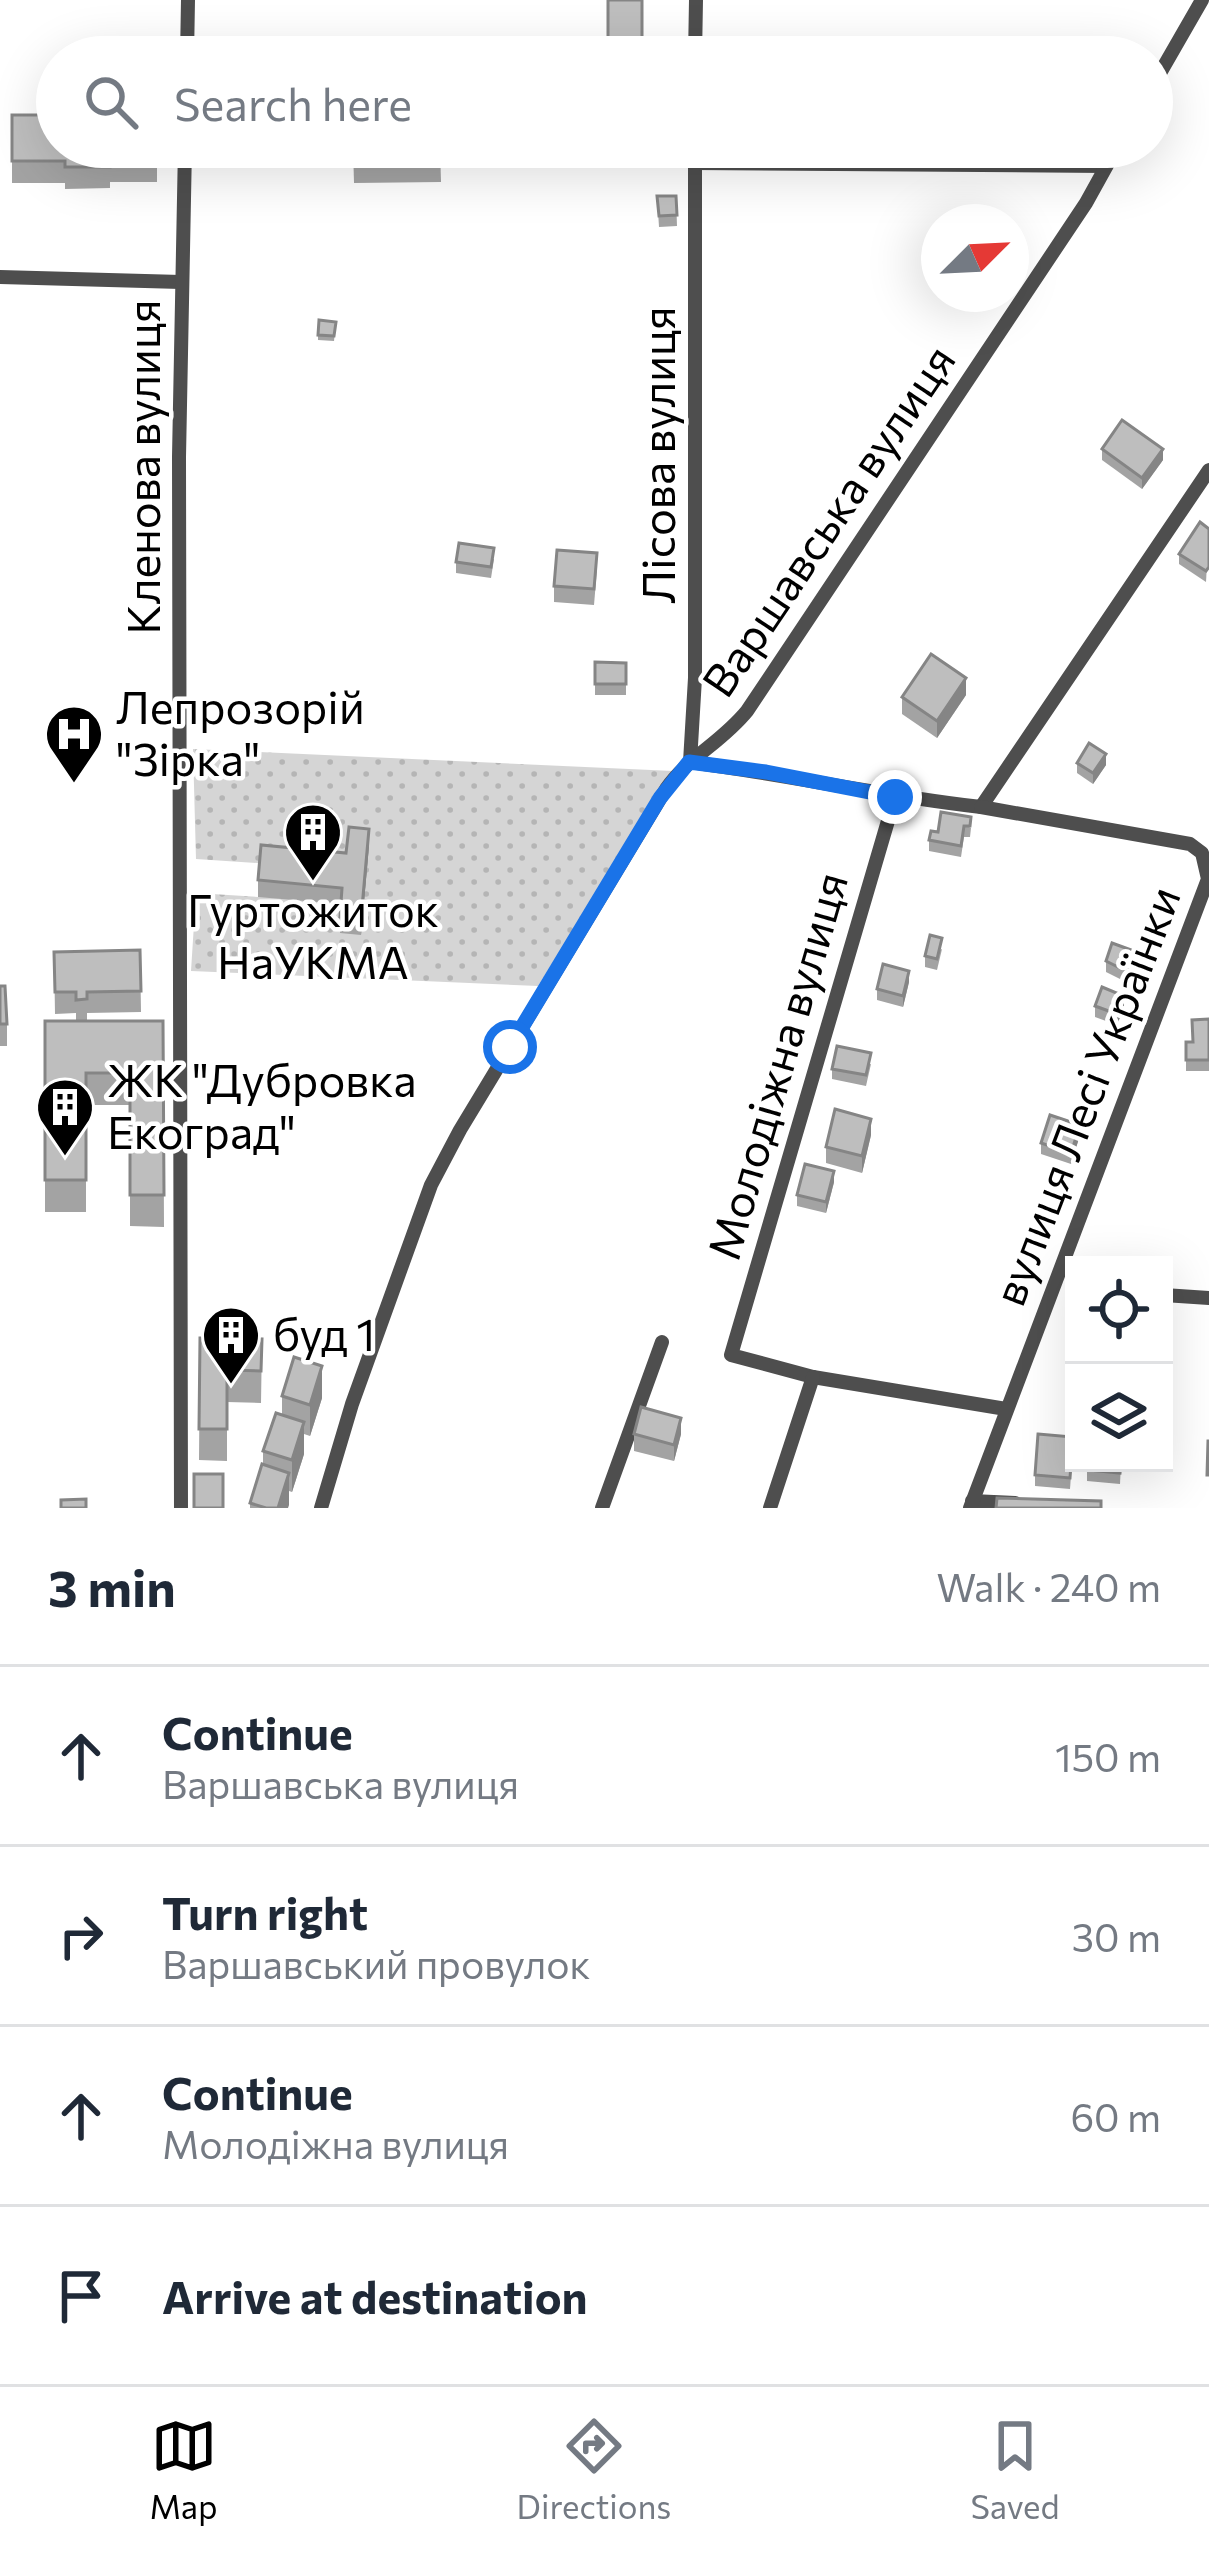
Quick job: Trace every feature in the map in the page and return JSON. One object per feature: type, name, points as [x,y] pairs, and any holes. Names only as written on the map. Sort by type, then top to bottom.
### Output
[{"type":"street","points":[[187,36],[188,0]]},
{"type":"street","points":[[695,36],[696,0]]},
{"type":"street","points":[[1173,50],[1201,1]]},
{"type":"street","name":"Кленова вулиця","points":[[181,1508],[178,884],[184,168]]},
{"type":"street","name":"Лісова вулиця","points":[[689,762],[695,678],[694,168]]},
{"type":"street","name":"Варшавська вулиця","points":[[321,1508],[386,1303],[438,1170],[660,798],[689,762],[719,742],[746,711],[1105,168]]},
{"type":"street","points":[[0,277],[181,282]]},
{"type":"street","points":[[689,762],[981,807],[1209,470]]},
{"type":"street","name":"Молодіжна вулиця","points":[[813,1377],[731,1355],[895,797]]},
{"type":"street","name":"вулиця Лесі Українки","points":[[971,1505],[1208,879],[1202,853],[1190,844],[981,807]]},
{"type":"street","points":[[1054,1289],[1065,1290]]},
{"type":"street","points":[[1173,1296],[1209,1298]]},
{"type":"street","points":[[602,1508],[662,1342]]},
{"type":"street","points":[[770,1508],[813,1377],[1006,1409]]},
{"type":"street","points":[[971,1505],[1039,1504]]},
{"type":"shaded area","points":[[193,749],[673,771],[538,986],[191,971],[196,893],[258,897],[346,869],[196,859]]},
{"type":"building","points":[[608,0],[642,0],[642,36],[608,36]]},
{"type":"building","points":[[12,115],[36,115],[36,161],[12,161]]},
{"type":"building","points":[[657,196],[676,196],[677,215],[659,216]]},
{"type":"building","points":[[319,320],[336,322],[334,336],[318,335]]},
{"type":"building","points":[[1122,420],[1163,449],[1142,478],[1102,449]]},
{"type":"building","points":[[1200,522],[1209,529],[1206,571],[1179,554]]},
{"type":"building","points":[[459,543],[494,548],[491,567],[456,562]]},
{"type":"building","points":[[557,550],[597,553],[594,589],[554,586]]},
{"type":"building","points":[[931,654],[966,678],[937,721],[902,697]]},
{"type":"building","points":[[595,662],[626,663],[626,684],[595,684]]},
{"type":"building","points":[[1089,743],[1106,754],[1093,773],[1077,763]]},
{"type":"building","points":[[941,812],[971,817],[970,826],[964,826],[961,846],[929,840],[931,831],[938,832]]},
{"type":"building","name":"Гуртожиток НаУКМА","points":[[349,827],[369,829],[361,919],[340,917],[342,888],[258,880],[261,845],[346,853]]},
{"type":"building","points":[[930,935],[942,938],[937,959],[925,956]]},
{"type":"building","points":[[1112,943],[1142,954],[1134,975],[1106,961]]},
{"type":"building","points":[[140,950],[141,991],[87,992],[87,999],[76,1000],[76,992],[55,992],[54,952]]},
{"type":"building","points":[[883,964],[909,971],[903,996],[877,989]]},
{"type":"building","points":[[0,986],[5,986],[7,1024],[0,1024]]},
{"type":"building","points":[[1102,987],[1124,996],[1117,1014],[1095,1006]]},
{"type":"building","points":[[1209,1019],[1209,1060],[1186,1060],[1186,1042],[1193,1042],[1192,1020]]},
{"type":"building","name":"ЖК \"Дубровка Екоград\"","points":[[45,1021],[163,1021],[164,1195],[130,1195],[130,1073],[86,1073],[86,1180],[45,1180]]},
{"type":"building","points":[[837,1046],[871,1053],[866,1075],[832,1069]]},
{"type":"building","points":[[835,1109],[871,1119],[862,1156],[826,1147]]},
{"type":"building","points":[[1050,1115],[1080,1125],[1071,1153],[1041,1143]]},
{"type":"building","points":[[805,1164],[834,1171],[826,1202],[797,1195]]},
{"type":"building","points":[[200,1338],[262,1339],[261,1371],[227,1370],[227,1429],[199,1429]]},
{"type":"building","points":[[294,1357],[322,1366],[310,1405],[282,1396]]},
{"type":"building","points":[[641,1407],[681,1418],[674,1445],[634,1434]]},
{"type":"building","points":[[276,1413],[304,1422],[292,1460],[263,1451]]},
{"type":"building","points":[[1038,1434],[1065,1436],[1065,1472],[1070,1472],[1070,1478],[1035,1475]]},
{"type":"building","points":[[262,1464],[289,1473],[278,1508],[250,1503]]},
{"type":"building","points":[[194,1474],[223,1474],[223,1508],[194,1508]]},
{"type":"building","points":[[997,1498],[1101,1501],[1101,1508],[996,1508]]},
{"type":"building","points":[[86,1499],[86,1508],[61,1508],[61,1500]]},
{"type":"place","name":"Лепрозорій \"Зірка\"","points":[[74,785]]},
{"type":"place","name":"Гуртожиток НаУКМА","points":[[313,883]]},
{"type":"place","name":"ЖК \"Дубровка Екоград\"","points":[[65,1158]]},
{"type":"place","name":"буд 1","points":[[231,1386]]},
{"type":"route","points":[[510,1047],[660,798],[689,762],[895,797]]}]
